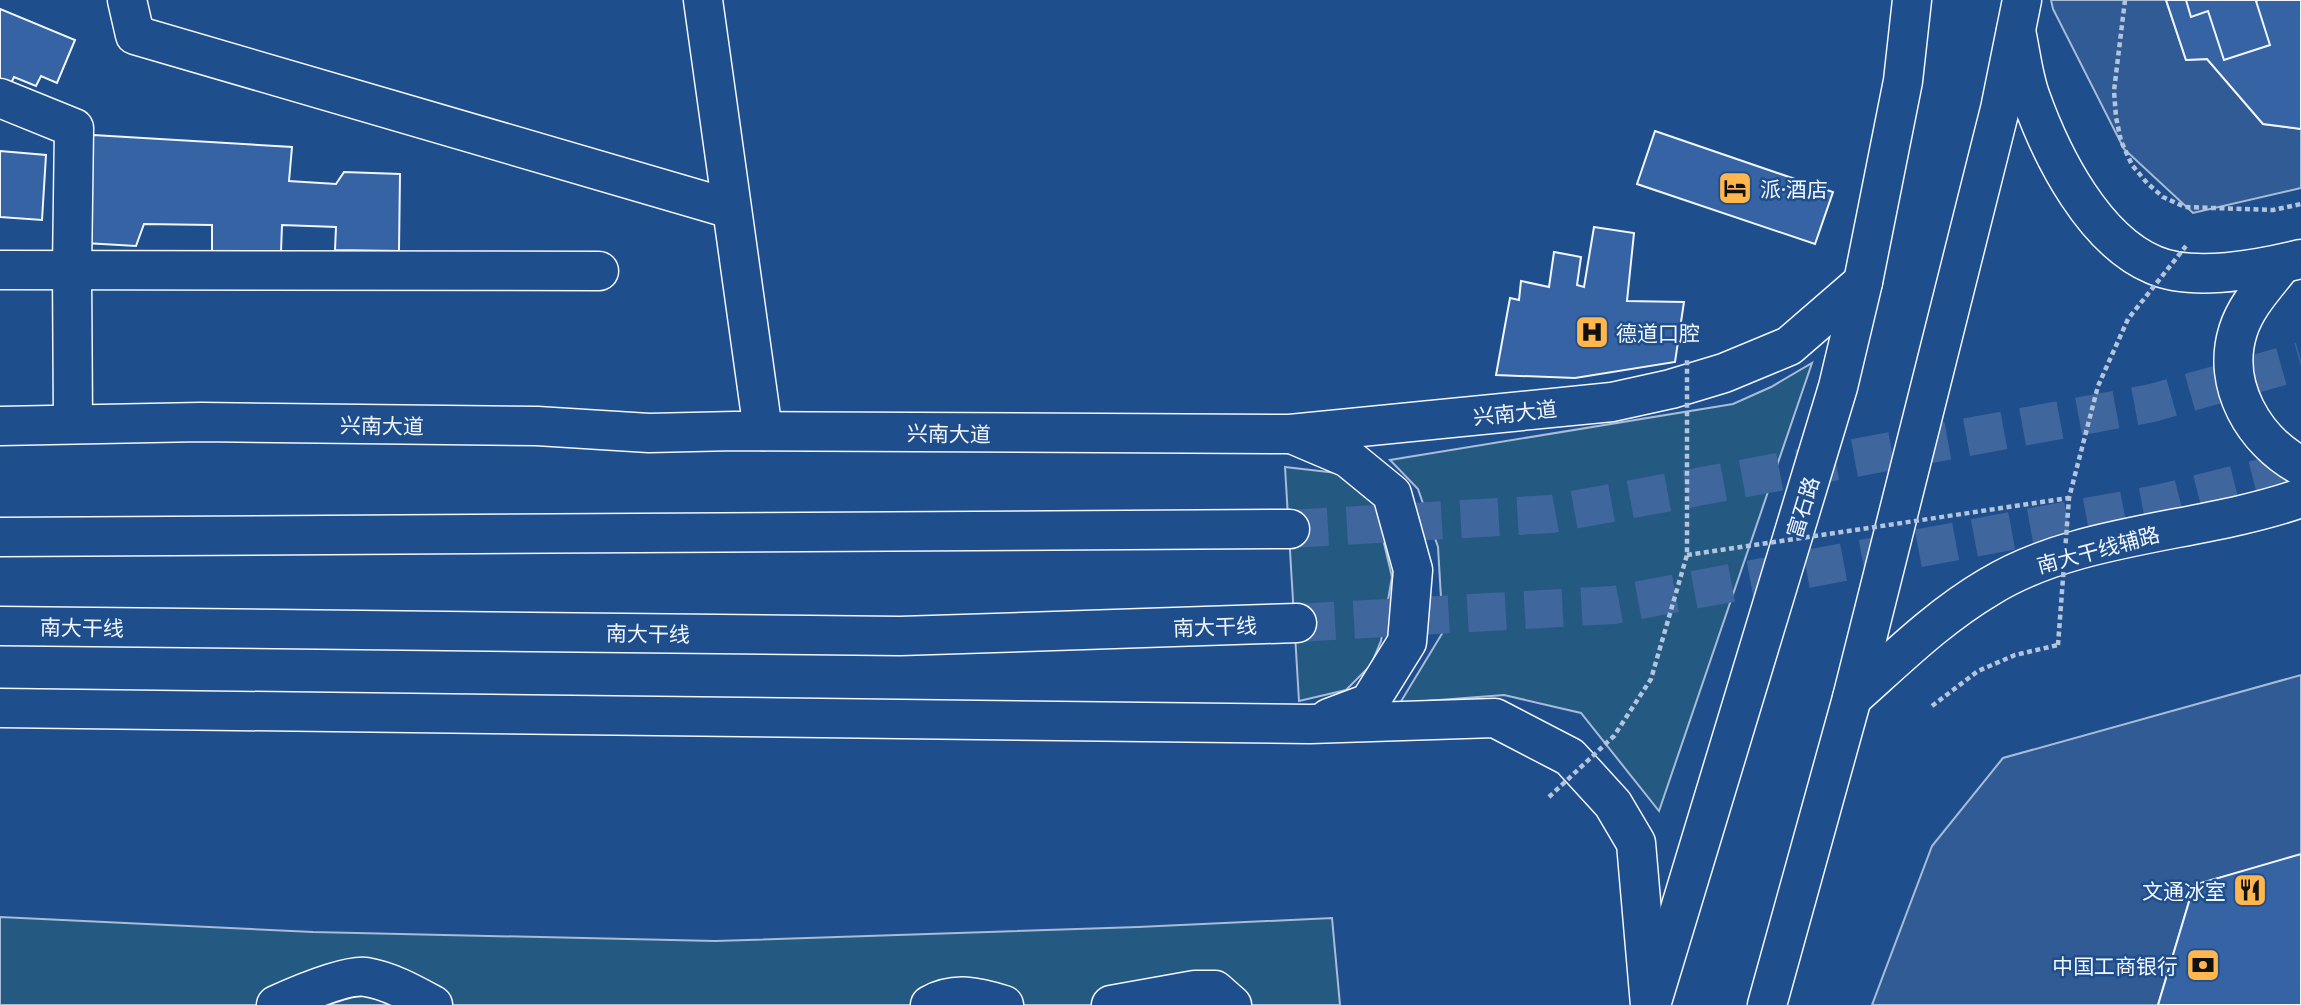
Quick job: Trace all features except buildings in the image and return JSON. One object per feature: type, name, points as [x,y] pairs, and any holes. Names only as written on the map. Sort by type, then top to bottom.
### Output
[{"type":"main road","points":[[127,0],[135,35],[731,209]]},
{"type":"main road","points":[[703,0],[763,431]]},
{"type":"main road","name":"富石路","points":[[1651,1005],[1838,387],[1863,282],[1903,81],[1912,0]]},
{"type":"main road","points":[[2014,16],[2030,97],[2052,148],[2079,196],[2101,226],[2129,251],[2156,266],[2193,273],[2234,272],[2292,262]]},
{"type":"main road","points":[[1767,1005],[1853,698],[1991,145],[2014,16]]},
{"type":"main road","points":[[0,98],[74,128],[73,424]]},
{"type":"main road","points":[[2292,262],[2251,303],[2238,331],[2234,361],[2237,390],[2250,420],[2267,442],[2301,466]]},
{"type":"main road","points":[[0,270],[598,271]]},
{"type":"main road","name":"兴南大道","points":[[0,426],[201,422],[537,426],[649,433],[763,431],[1290,434],[1612,402],[1671,389],[1724,373],[1789,346],[1863,282]]},
{"type":"main road","points":[[1290,434],[1349,458],[1392,494],[1413,570],[1407,642],[1369,703],[1310,724]]},
{"type":"main road","name":"南大干线辅路","points":[[1853,698],[1915,642],[1958,608],[1989,586],[2026,568],[2056,557],[2252,513],[2301,498]]},
{"type":"main road","points":[[0,537],[1290,529]]},
{"type":"main road","name":"南大干线","points":[[0,626],[900,636],[1297,623]]},
{"type":"main road","points":[[0,708],[1310,724],[1495,718],[1570,757],[1613,804],[1636,843],[1651,1005]]},
{"type":"main road","points":[[276,1005],[314,988],[364,977],[405,990],[433,1005]]},
{"type":"main road","points":[[1111,1005],[1195,990],[1214,990],[1231,1005]]},
{"type":"main road","points":[[930,1005],[941,999],[971,995],[1004,1005]]},
{"type":"path","points":[[2125,0],[2114,91],[2116,117],[2121,141],[2132,165],[2147,183],[2163,197],[2185,206],[2273,210],[2301,204]]},
{"type":"path","points":[[1932,706],[1978,671],[2015,655],[2058,645],[2069,498],[2098,386],[2128,319],[2186,246]]},
{"type":"path","points":[[1549,797],[1615,736],[1651,679],[1687,555],[1687,359]]},
{"type":"path","points":[[1687,555],[2069,498]]},
{"type":"shaded area","points":[[2051,0],[2166,0],[2186,60],[2207,59],[2263,124],[2301,129],[2301,188],[2193,213],[2124,149],[2053,9]]},
{"type":"shaded area","points":[[1812,363],[1659,811],[1581,713],[1504,695],[1400,703],[1443,632],[1438,547],[1418,489],[1390,460],[1733,404],[1771,387]]},
{"type":"shaded area","points":[[1285,467],[1337,473],[1375,505],[1392,577],[1381,641],[1371,665],[1346,690],[1299,701]]},
{"type":"shaded area","points":[[2301,675],[2301,855],[2194,885],[2158,1005],[1872,1005],[1932,846],[2003,758]]},
{"type":"shaded area","points":[[0,917],[313,932],[715,941],[1332,918],[1340,1005],[0,1005]]},
{"type":"tunnel","points":[[1290,529],[1551,514],[2152,403],[2301,361]]},
{"type":"tunnel","points":[[1297,623],[1613,605],[2162,503],[2301,468]]},
{"type":"place","name":"派·酒店","points":[[1735,188]]},
{"type":"place","name":"德道口腔","points":[[1592,332]]},
{"type":"place","name":"文通冰室","points":[[2250,890]]},
{"type":"place","name":"中国工商银行","points":[[2203,965]]}]
